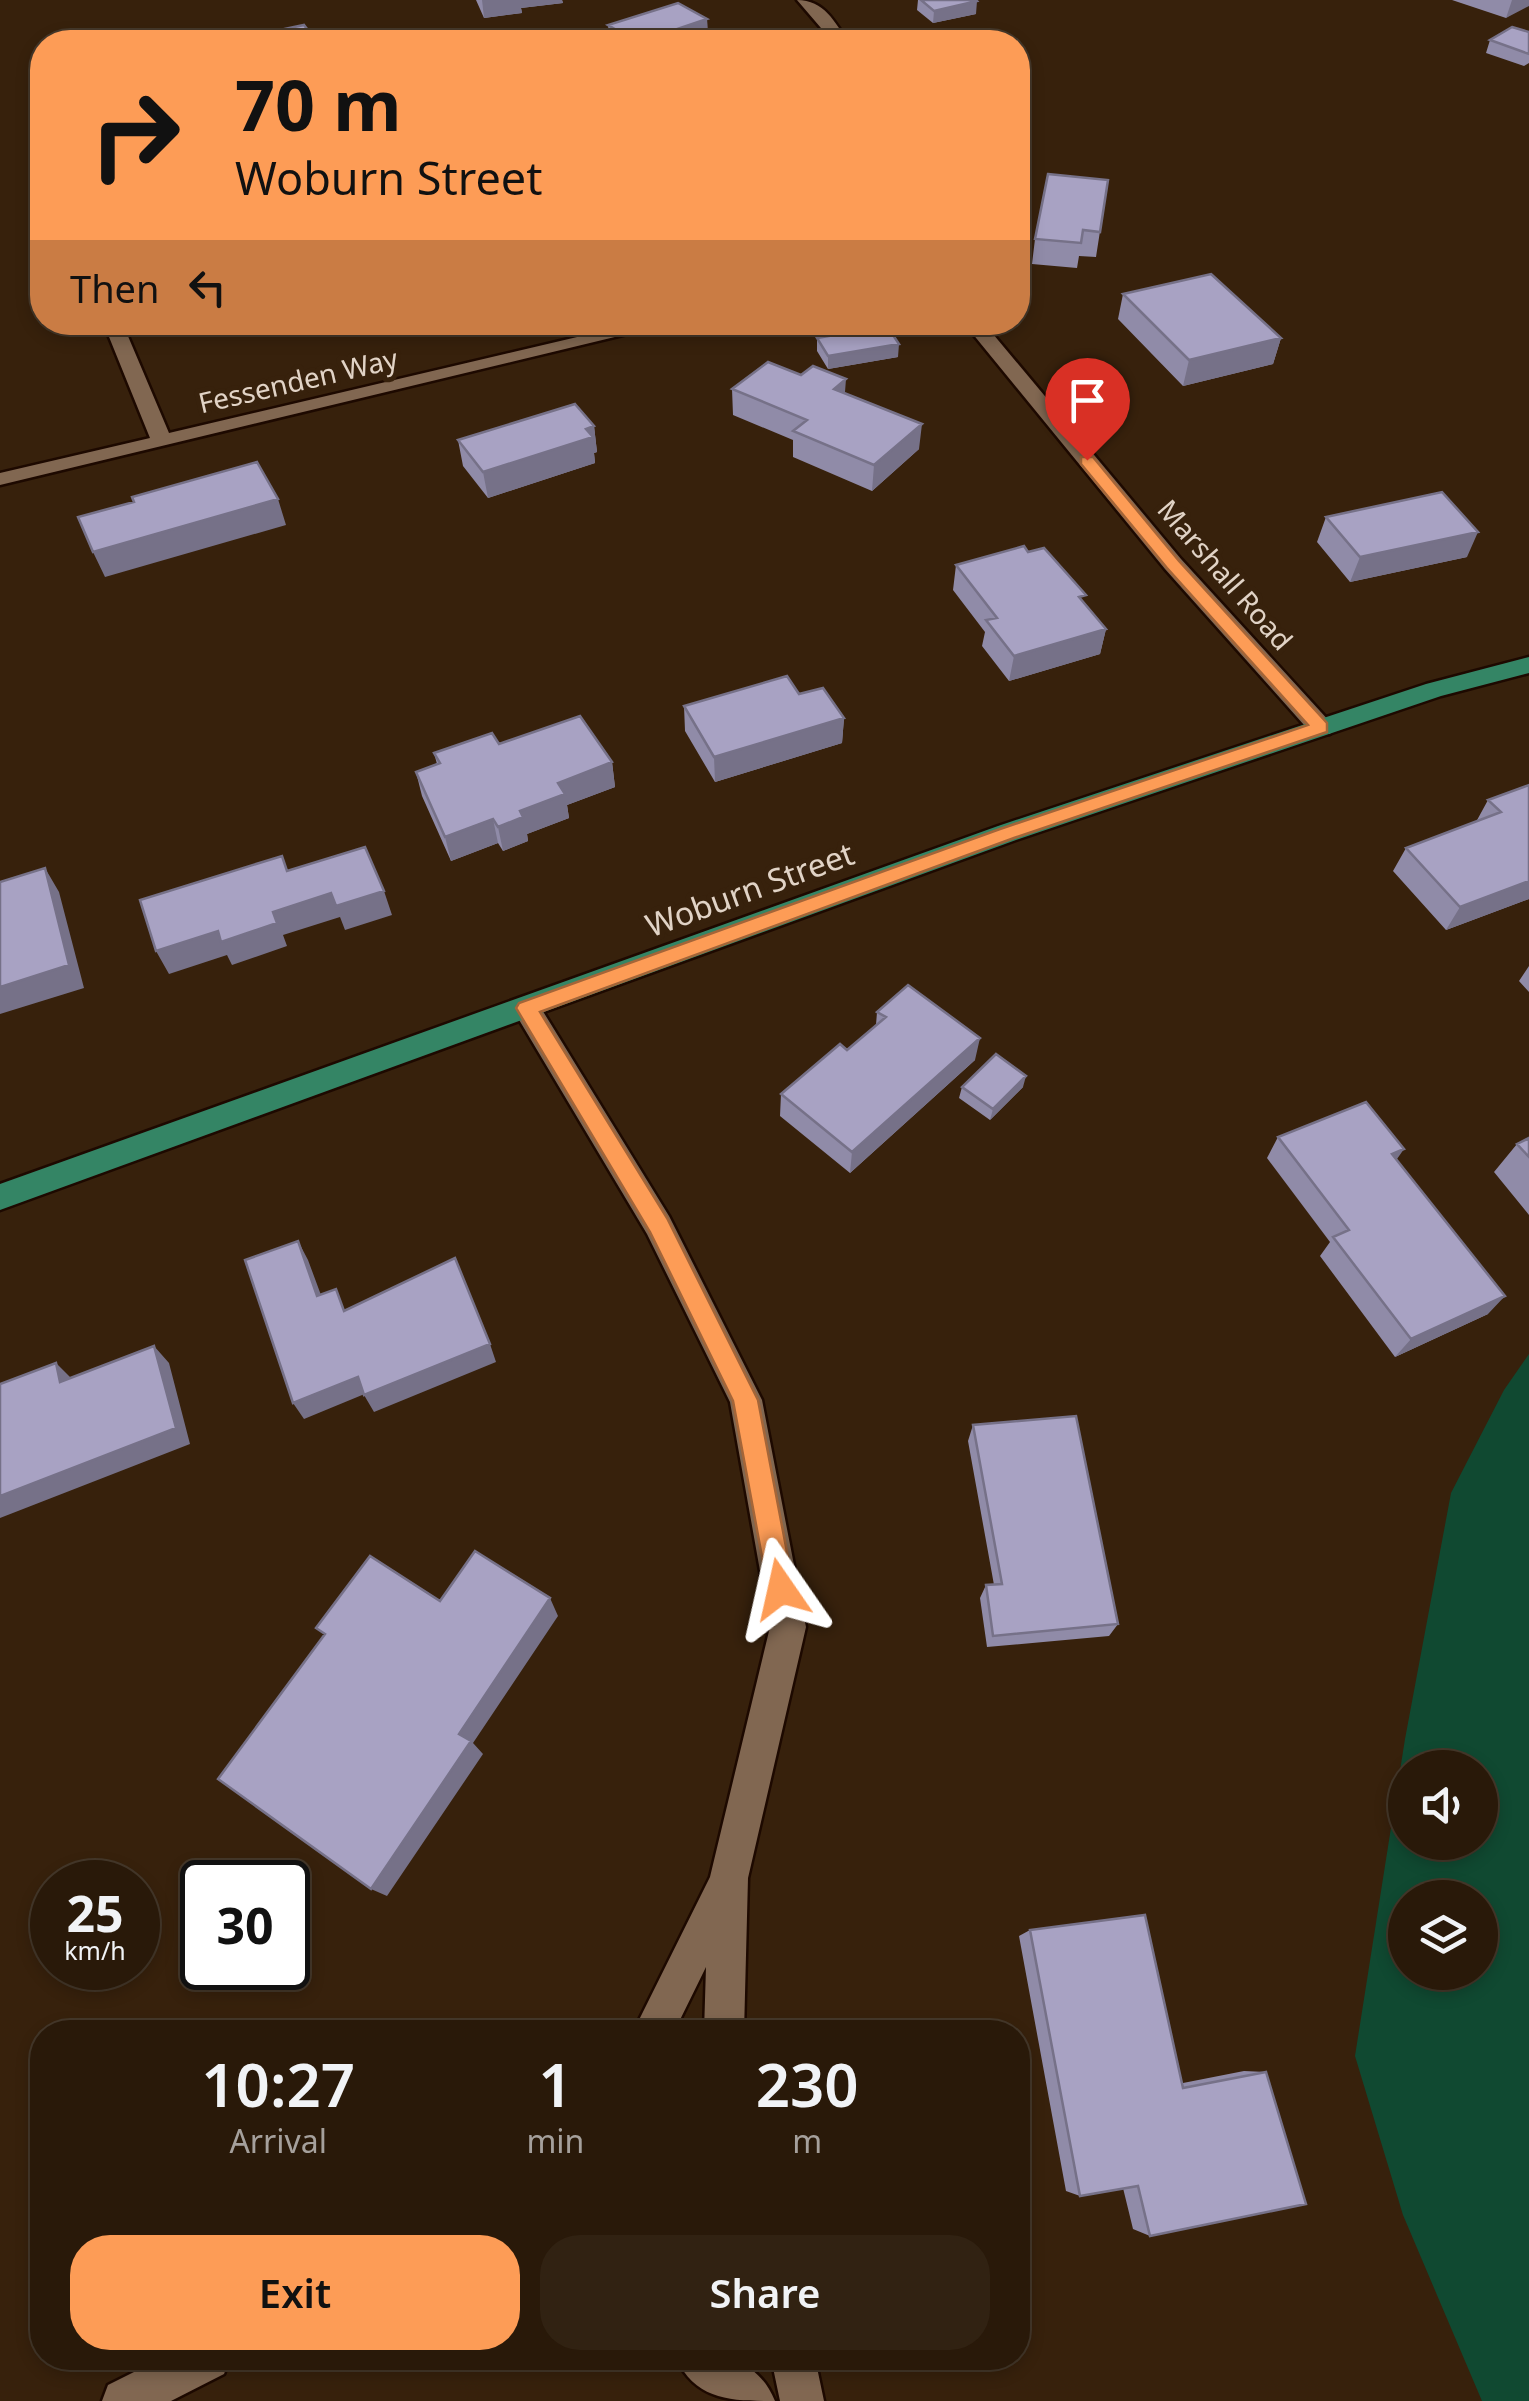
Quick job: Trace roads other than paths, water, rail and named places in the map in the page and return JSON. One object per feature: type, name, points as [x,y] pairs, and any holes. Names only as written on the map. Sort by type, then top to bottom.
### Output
[{"type":"main road","name":"Woburn Street","points":[[0,1197],[1007,834],[1434,690],[1529,665]]},
{"type":"street","points":[[805,0],[818,10],[832,30]]},
{"type":"street","points":[[117,335],[162,441]]},
{"type":"street","name":"Fessenden Way","points":[[0,479],[613,335]]},
{"type":"street","name":"Marshall Road","points":[[983,335],[1173,564],[1321,728]]},
{"type":"street","points":[[526,1008],[658,1225],[746,1400],[788,1626],[729,1878],[724,2020]]},
{"type":"street","points":[[659,2020],[729,1878]]},
{"type":"street","points":[[124,2401],[185,2370]]},
{"type":"street","points":[[713,2370],[752,2401]]},
{"type":"street","points":[[796,2370],[802,2401]]}]
